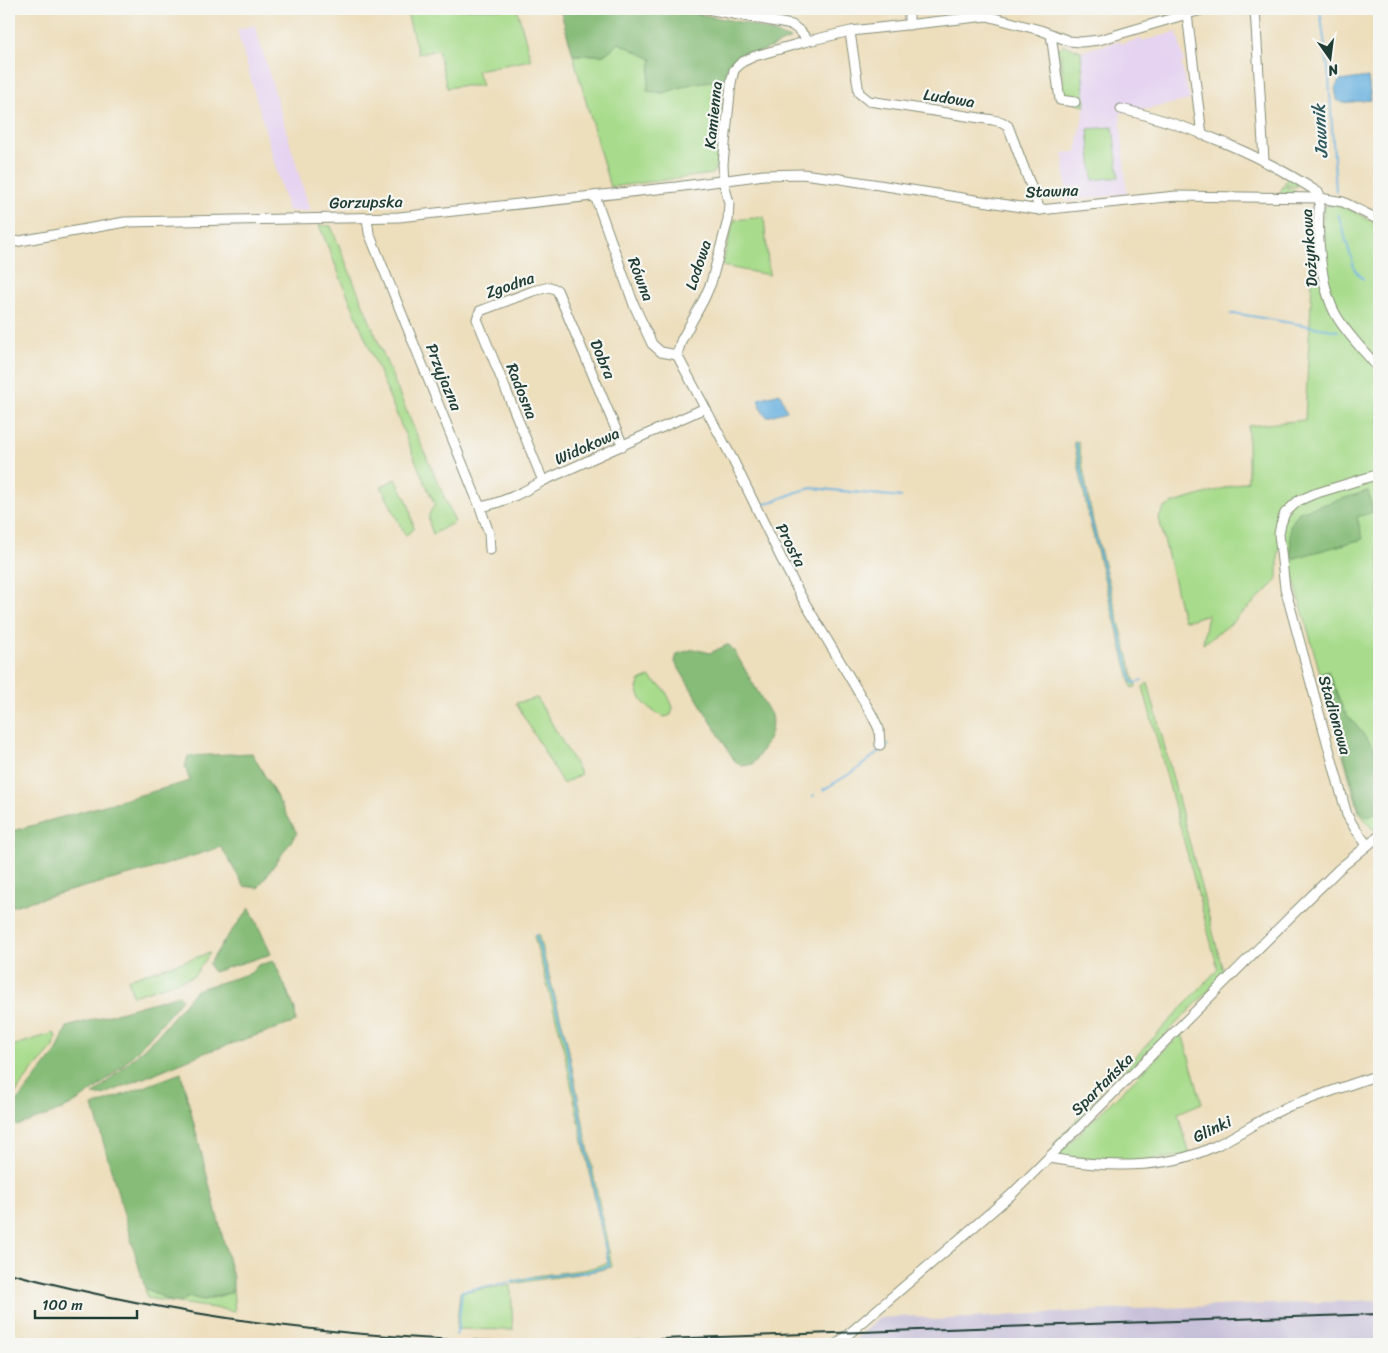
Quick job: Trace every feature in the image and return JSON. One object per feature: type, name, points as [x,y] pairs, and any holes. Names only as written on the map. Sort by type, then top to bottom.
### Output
[{"type":"street","points":[[707,9],[792,25],[808,41]]},
{"type":"street","points":[[909,9],[909,25]]},
{"type":"street","name":"Kamienna","points":[[724,180],[723,164],[726,128],[734,70],[742,62],[755,56],[808,41],[850,32],[909,25],[988,12],[1070,41],[1081,42],[1099,40],[1206,9]]},
{"type":"street","points":[[1255,9],[1264,161]]},
{"type":"street","points":[[1187,14],[1202,135]]},
{"type":"street","name":"Ludowa","points":[[850,32],[859,93],[863,98],[869,101],[993,120],[1008,126],[1040,210]]},
{"type":"street","points":[[1051,34],[1060,100],[1075,102]]},
{"type":"street","points":[[1121,109],[1145,114],[1173,124],[1264,161],[1315,190],[1319,193],[1320,198]]},
{"type":"street","name":"Stawna","points":[[724,180],[764,175],[812,175],[1040,210],[1176,196],[1320,198],[1343,202],[1379,220]]},
{"type":"street","name":"Gorzupska","points":[[9,243],[124,222],[367,218],[420,215],[724,180]]},
{"type":"street","name":"Lodowa","points":[[677,355],[681,341],[704,299],[719,254],[729,212],[724,180]]},
{"type":"street","name":"Równa","points":[[595,196],[634,305],[652,344],[661,352],[677,355]]},
{"type":"street","name":"Dożynkowa","points":[[1320,198],[1319,217],[1322,267],[1324,285],[1329,300],[1342,325],[1379,369]]},
{"type":"street","name":"Przyjazna","points":[[367,218],[369,233],[480,507],[489,533],[490,550]]},
{"type":"street","name":"Zgodna","points":[[480,311],[533,291],[550,287]]},
{"type":"street","name":"Dobra","points":[[550,287],[557,290],[623,446]]},
{"type":"street","name":"Radosna","points":[[480,311],[477,320],[544,481]]},
{"type":"street","name":"Prosta","points":[[677,355],[748,490],[782,560],[871,714],[878,729],[880,745]]},
{"type":"street","name":"Widokowa","points":[[480,507],[517,495],[705,408]]},
{"type":"street","name":"Stadionowa","points":[[1367,846],[1347,815],[1285,588],[1279,534],[1280,524],[1286,512],[1306,496],[1379,474]]},
{"type":"street","name":"Spartańska","points":[[837,1344],[1011,1195],[1298,908],[1339,869],[1379,836]]},
{"type":"street","name":"Glinki","points":[[1049,1158],[1078,1163],[1114,1164],[1157,1162],[1188,1157],[1219,1144],[1285,1108],[1339,1087],[1379,1075]]},
{"type":"shaded area","points":[[255,25],[310,211],[288,211],[237,30]]},
{"type":"shaded area","points":[[1177,32],[1184,62],[1181,63],[1190,100],[1120,113],[1127,194],[1067,201],[1063,153],[1076,152],[1085,106],[1081,51],[1120,41],[1121,44],[1141,39],[1142,41]]},
{"type":"shaded area","points":[[1379,1300],[1379,1344],[850,1344],[879,1318],[915,1316],[933,1320],[1106,1310]]},
{"type":"green space","points":[[406,9],[517,9],[531,60],[477,70],[482,86],[447,88],[438,50],[418,54]]},
{"type":"green space","points":[[560,9],[672,9],[745,23],[791,39],[731,64],[724,79],[691,84],[663,93],[647,91],[652,59],[619,43],[604,55],[573,55]]},
{"type":"green space","points":[[619,43],[652,59],[647,91],[663,93],[691,84],[724,79],[718,164],[712,174],[610,187],[573,55],[604,55]]},
{"type":"green space","points":[[1064,45],[1081,51],[1085,106],[1068,99],[1059,83],[1064,82],[1063,73],[1058,73],[1058,69],[1063,69],[1063,66],[1057,66],[1057,63],[1062,63],[1062,60],[1057,61],[1056,57],[1062,57],[1062,54],[1056,54],[1056,50]]},
{"type":"green space","points":[[1113,127],[1119,177],[1093,180],[1088,129]]},
{"type":"green space","points":[[1288,177],[1297,183],[1296,187],[1287,185],[1286,187],[1295,190],[1294,194],[1279,194]]},
{"type":"green space","points":[[1339,204],[1379,225],[1379,826],[1373,830],[1359,812],[1283,541],[1278,553],[1278,575],[1274,584],[1228,626],[1203,644],[1208,614],[1184,620],[1159,518],[1164,508],[1171,504],[1248,481],[1248,426],[1305,420],[1313,262],[1318,262],[1324,206]]},
{"type":"green space","points":[[764,217],[769,275],[722,266],[734,220]]},
{"type":"green space","points":[[319,225],[331,226],[406,410],[455,522],[433,534],[429,518],[430,512],[435,505]]},
{"type":"green space","points":[[1078,441],[1093,522],[1136,687],[1132,688],[1089,519],[1074,442]]},
{"type":"green space","points":[[396,479],[409,505],[414,529],[406,535],[382,488],[382,486]]},
{"type":"green space","points":[[1368,491],[1373,512],[1357,517],[1363,539],[1291,559],[1290,526],[1299,512]]},
{"type":"green space","points":[[727,645],[736,654],[771,715],[772,722],[770,735],[753,764],[742,766],[734,760],[675,662],[677,654],[694,649],[710,653]]},
{"type":"green space","points":[[1328,671],[1344,711],[1373,746],[1379,759],[1379,811],[1366,817],[1360,811],[1322,673]]},
{"type":"green space","points":[[649,677],[665,690],[673,707],[671,715],[665,717],[655,712],[641,699],[637,688],[640,681]]},
{"type":"green space","points":[[1148,683],[1224,975],[1058,1144],[1053,1145],[1218,969],[1143,687]]},
{"type":"green space","points":[[537,698],[581,774],[563,784],[516,703]]},
{"type":"green space","points":[[252,753],[297,833],[258,888],[244,886],[221,847],[152,869],[9,907],[9,832],[190,781],[185,767],[188,756]]},
{"type":"green space","points":[[250,908],[271,954],[213,972],[209,964],[226,938]]},
{"type":"green space","points":[[538,934],[567,1042],[612,1267],[514,1284],[511,1282],[534,1276],[584,1270],[608,1263],[562,1040],[534,936]]},
{"type":"green space","points":[[210,953],[194,976],[133,996],[128,979]]},
{"type":"green space","points":[[274,961],[295,1009],[296,1022],[201,1054],[103,1095],[93,1095],[156,1037],[196,990],[251,973],[258,965]]},
{"type":"green space","points":[[179,995],[182,999],[145,1042],[102,1084],[71,1105],[58,1111],[17,1126],[10,1120],[9,1111],[57,1051],[67,1027]]},
{"type":"green space","points":[[54,1033],[56,1036],[54,1047],[30,1073],[9,1102],[9,1050],[12,1046]]},
{"type":"green space","points":[[1182,1033],[1202,1103],[1178,1113],[1190,1155],[1132,1162],[1058,1157],[1058,1154]]},
{"type":"green space","points":[[181,1073],[233,1278],[233,1289],[230,1293],[204,1300],[189,1298],[179,1303],[172,1302],[145,1288],[93,1106]]},
{"type":"green space","points":[[511,1285],[513,1330],[456,1329],[460,1292]]},
{"type":"green space","points":[[145,1288],[172,1302],[147,1298]]},
{"type":"green space","points":[[233,1289],[235,1311],[179,1303],[189,1298],[204,1300],[220,1296]]},
{"type":"water","points":[[1368,77],[1371,100],[1342,103],[1337,100],[1335,88],[1339,81]]},
{"type":"water","points":[[780,393],[787,411],[767,417],[758,399]]},
{"type":"waterway","name":"Jawnik","points":[[1320,9],[1329,77],[1336,192]]},
{"type":"waterway","name":"Jawnik","points":[[1338,214],[1355,270],[1363,279]]},
{"type":"waterway","points":[[1231,314],[1338,331]]},
{"type":"waterway","points":[[1076,443],[1091,520],[1132,681],[1134,683],[1142,681]]},
{"type":"waterway","points":[[760,506],[812,488],[901,497]]},
{"type":"waterway","points":[[823,790],[856,770],[889,744]]},
{"type":"waterway","points":[[456,1335],[462,1291],[539,1277],[586,1272],[609,1266],[565,1039],[536,935]]},
{"type":"railway","points":[[9,1273],[155,1306],[229,1318],[303,1328],[452,1340],[602,1341],[1379,1314]]}]
